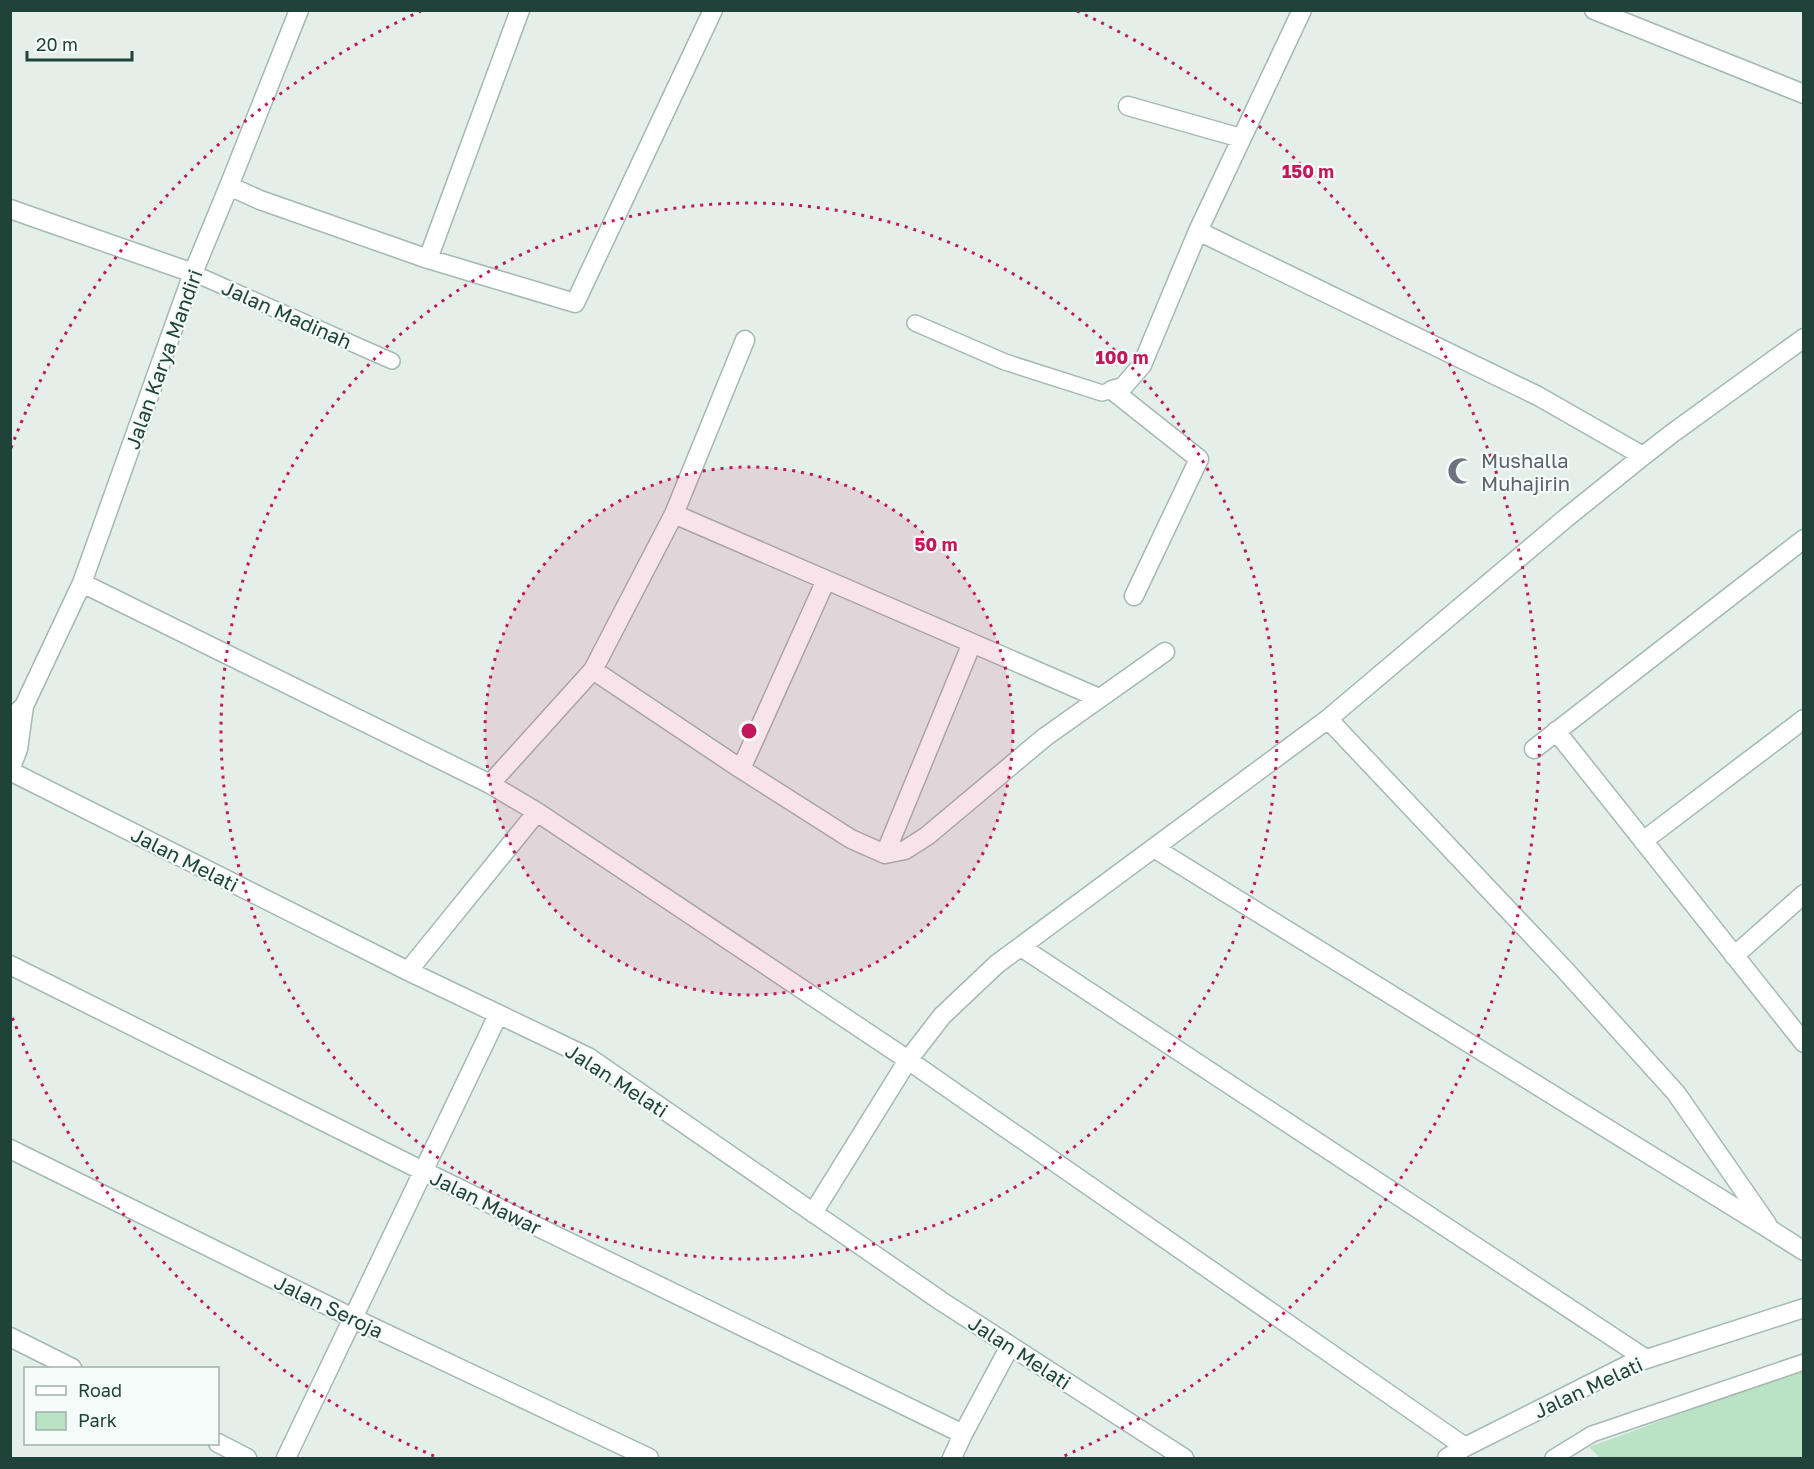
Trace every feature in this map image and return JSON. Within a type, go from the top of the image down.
[{"type":"street","name":"Jalan Karya Mandiri","points":[[24,706],[82,584],[193,273],[299,10]]},
{"type":"street","points":[[428,259],[520,10]]},
{"type":"street","points":[[229,186],[260,200],[428,259],[574,303],[712,10]]},
{"type":"street","points":[[1112,390],[1123,387],[1142,365],[1198,231],[1302,10]]},
{"type":"street","points":[[1594,10],[1803,93]]},
{"type":"street","points":[[1128,106],[1241,138]]},
{"type":"street","name":"Jalan Madinah","points":[[10,209],[193,273]]},
{"type":"street","points":[[1198,231],[1538,396],[1643,456]]},
{"type":"street","points":[[813,1213],[908,1060],[942,1016],[997,964],[1328,719],[1643,456],[1803,338]]},
{"type":"street","points":[[490,784],[593,670],[674,514],[746,340]]},
{"type":"street","points":[[1112,390],[1199,459],[1134,596]]},
{"type":"street","points":[[674,514],[1099,698]]},
{"type":"street","points":[[1534,748],[1803,539]]},
{"type":"street","points":[[741,769],[826,580]]},
{"type":"street","points":[[82,584],[490,784],[537,812],[908,1060],[1466,1447]]},
{"type":"street","points":[[885,854],[972,643]]},
{"type":"street","points":[[593,670],[850,839],[885,854],[905,850],[927,836],[1045,737],[1165,652]]},
{"type":"street","points":[[10,719],[24,706]]},
{"type":"street","points":[[10,770],[18,749],[24,706]]},
{"type":"street","points":[[1643,841],[1803,718]]},
{"type":"street","points":[[1328,719],[1564,969],[1676,1093],[1771,1230]]},
{"type":"street","points":[[1556,731],[1803,1043]]},
{"type":"street","name":"Jalan Melati","points":[[10,770],[408,971],[588,1057],[941,1301],[1184,1458]]},
{"type":"street","points":[[408,971],[537,812]]},
{"type":"street","points":[[1154,848],[1803,1251]]},
{"type":"street","points":[[1734,956],[1803,894]]},
{"type":"street","points":[[1021,947],[1646,1359]]},
{"type":"street","name":"Jalan Mawar","points":[[10,964],[423,1172],[963,1434]]},
{"type":"street","points":[[286,1458],[498,1015]]},
{"type":"street","name":"Jalan Seroja","points":[[10,1149],[353,1318],[649,1458]]},
{"type":"street","name":"Jalan Melati","points":[[1447,1458],[1628,1365],[1803,1308]]},
{"type":"street","points":[[10,1337],[70,1367]]},
{"type":"street","points":[[952,1458],[1010,1346]]},
{"type":"street","points":[[219,1444],[247,1458]]},
{"type":"lane","name":"Jalan Madinah","points":[[193,273],[393,361]]},
{"type":"lane","points":[[915,323],[1005,362],[1102,393],[1112,390]]},
{"type":"lane","points":[[1553,1458],[1592,1434],[1803,1362]]},
{"type":"green space","points":[[1803,1369],[1803,1458],[1600,1458],[1589,1447]]},
{"type":"place","name":"Mushalla Muhajirin","points":[[1461,471]]}]
